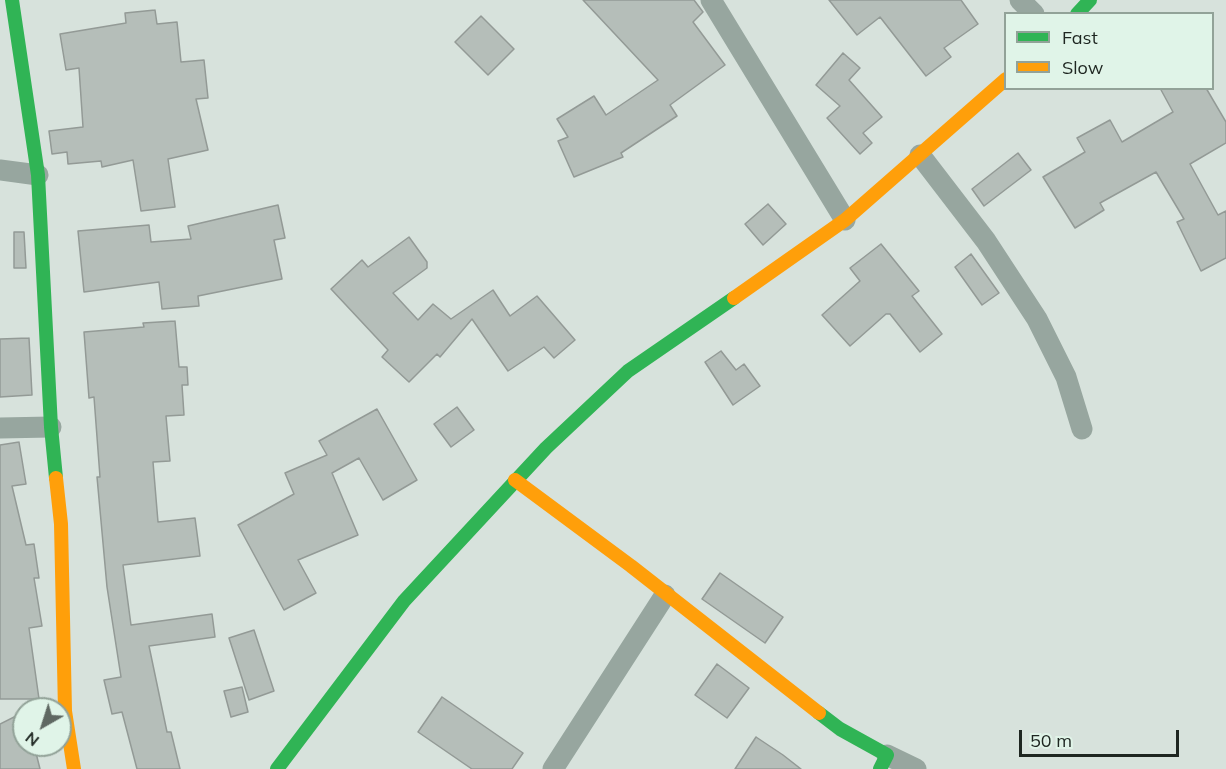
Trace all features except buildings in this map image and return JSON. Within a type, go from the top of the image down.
[{"type":"street","points":[[12,0],[39,175],[51,427],[61,524],[65,711],[74,769]]},
{"type":"street","points":[[711,0],[845,220]]},
{"type":"street","points":[[1020,0],[1032,12]]},
{"type":"street","points":[[1079,12],[1090,0]]},
{"type":"street","points":[[277,769],[404,601],[515,480],[628,371],[845,220],[1004,80]]},
{"type":"street","points":[[920,155],[986,241],[1037,319],[1066,377],[1082,429]]},
{"type":"street","points":[[0,171],[39,175]]},
{"type":"street","points":[[0,428],[51,427]]},
{"type":"street","points":[[515,480],[631,566],[664,595],[883,762],[916,769]]},
{"type":"street","points":[[553,769],[664,595]]},
{"type":"traffic: fast","points":[[12,0],[38,175],[51,427],[56,478]]},
{"type":"traffic: fast","points":[[1079,12],[1090,0]]},
{"type":"traffic: fast","points":[[277,769],[404,601],[546,448],[628,371],[734,298]]},
{"type":"traffic: fast","points":[[819,713],[840,729],[887,755],[880,769]]},
{"type":"traffic: slow","points":[[734,298],[845,220],[1004,81]]},
{"type":"traffic: slow","points":[[56,478],[61,524],[65,711],[74,769]]},
{"type":"traffic: slow","points":[[515,480],[631,566],[819,713]]}]
